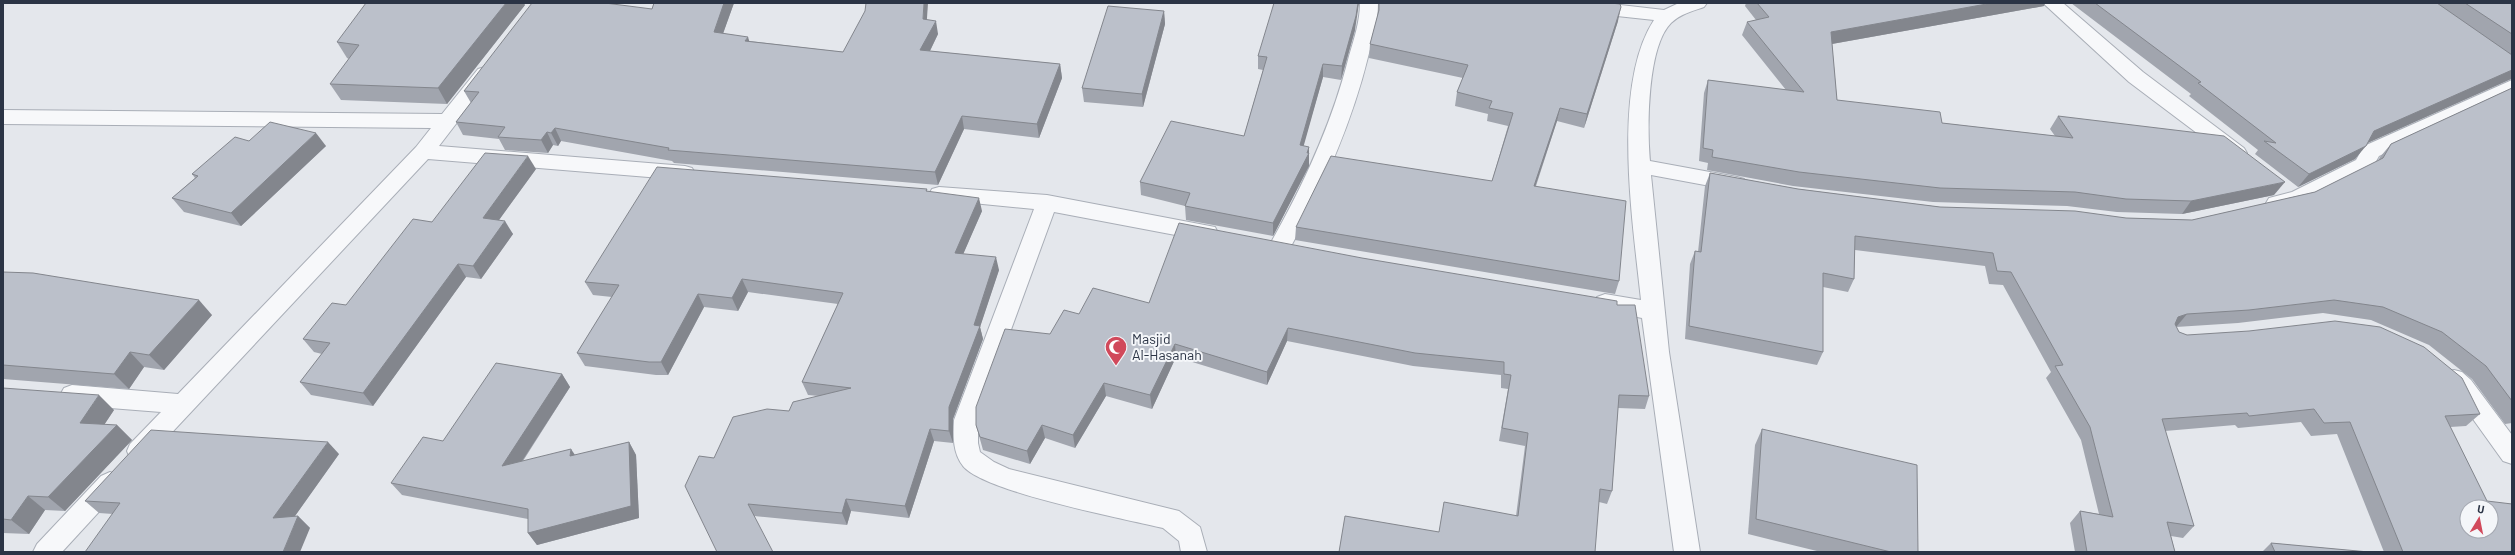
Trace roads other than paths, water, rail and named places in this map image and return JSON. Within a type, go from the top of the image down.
[{"type":"street","points":[[1280,246],[1312,188],[1353,82],[1368,19],[1369,3]]},
{"type":"street","points":[[1552,3],[1666,16],[1698,3]]},
{"type":"street","points":[[2052,3],[2136,77],[2254,166]]},
{"type":"street","points":[[1666,16],[1658,27],[1644,70],[1640,107],[1639,166],[1652,311],[1687,552]]},
{"type":"street","points":[[46,552],[182,404],[423,152],[497,59]]},
{"type":"street","points":[[2259,207],[2297,199],[2364,165],[2371,151],[2512,86]]},
{"type":"street","points":[[3,117],[447,121]]},
{"type":"street","points":[[423,152],[706,175]]},
{"type":"street","points":[[1639,166],[1754,187]]},
{"type":"street","points":[[2278,184],[2297,199]]},
{"type":"street","points":[[916,192],[1047,203],[1226,236]]},
{"type":"street","points":[[1047,203],[966,420],[964,439],[969,457],[985,471],[1006,480],[1170,519],[1191,534],[1194,552]]},
{"type":"street","points":[[1257,242],[1302,250]]},
{"type":"street","points":[[1589,300],[1652,311]]},
{"type":"street","points":[[2437,366],[2463,387],[2512,454]]},
{"type":"street","points":[[50,393],[182,404]]},
{"type":"place","name":"Masjid Al-Hasanah","points":[[1116,366]]}]
